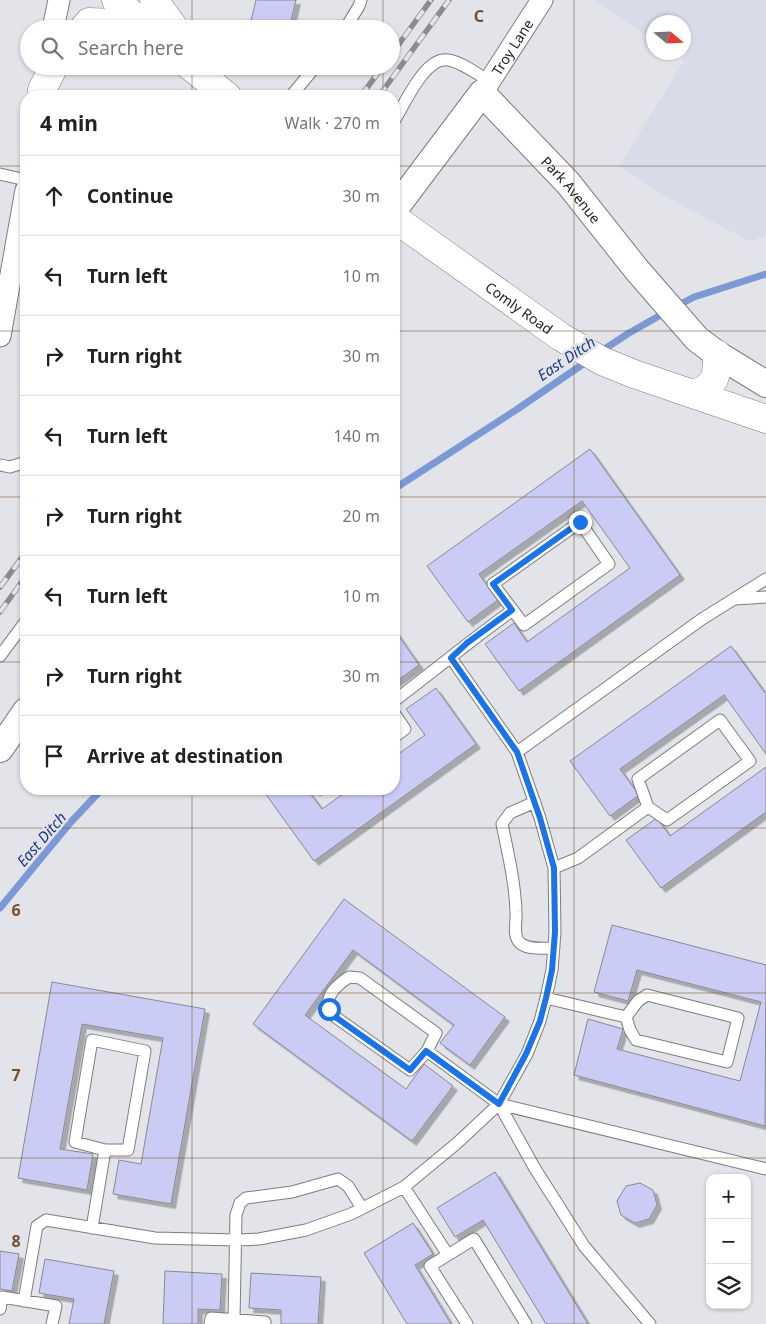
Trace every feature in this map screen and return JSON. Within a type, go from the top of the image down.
[{"type":"main road","points":[[116,0],[148,18]]},
{"type":"main road","points":[[118,20],[148,18]]},
{"type":"main road","points":[[201,75],[218,90]]},
{"type":"main road","points":[[209,75],[220,90]]},
{"type":"main road","name":"Comly Road","points":[[400,222],[561,337],[602,361],[634,374],[766,419]]},
{"type":"main road","points":[[695,394],[705,390],[717,374],[717,354]]},
{"type":"street","points":[[55,20],[59,0]]},
{"type":"street","name":"Troy Lane","points":[[485,87],[542,0]]},
{"type":"street","points":[[400,202],[485,87]]},
{"type":"street","name":"Park Avenue","points":[[485,87],[568,183],[637,270],[697,339],[717,354],[766,384]]},
{"type":"street","points":[[0,336],[7,252],[20,210]]},
{"type":"lane","points":[[351,20],[360,6],[361,0]]},
{"type":"lane","points":[[400,110],[426,69],[438,61],[447,59],[458,62],[485,87]]},
{"type":"lane","points":[[296,90],[308,75]]},
{"type":"lane","points":[[0,174],[20,179]]},
{"type":"lane","points":[[0,465],[10,467],[20,464]]},
{"type":"lane","points":[[580,522],[609,564],[524,625],[512,610],[493,584],[580,522]]},
{"type":"lane","points":[[517,752],[702,619],[766,579]]},
{"type":"lane","points":[[733,600],[766,598]]},
{"type":"lane","points":[[400,696],[512,610]]},
{"type":"lane","points":[[0,656],[20,629]]},
{"type":"lane","points":[[24,1301],[37,1226],[46,1220],[155,1238],[259,1239],[306,1230],[351,1214],[404,1187],[456,1144],[499,1104],[526,1054],[540,1021],[546,998],[552,970],[555,932],[554,868],[535,802],[517,752],[451,658]]},
{"type":"lane","points":[[720,720],[750,761],[667,820],[648,807],[638,779],[720,720]]},
{"type":"lane","points":[[400,723],[404,729],[400,732]]},
{"type":"lane","points":[[535,802],[510,813],[502,824],[514,883],[516,936],[519,942],[530,947],[554,948]]},
{"type":"lane","points":[[554,868],[578,858],[648,807]]},
{"type":"lane","points":[[349,977],[360,978],[436,1033],[426,1051],[410,1070],[334,1016],[329,1009],[328,999],[344,980],[349,977]]},
{"type":"lane","points":[[647,995],[738,1018],[727,1062],[636,1040],[630,1030],[626,1017],[638,1001],[647,995]]},
{"type":"lane","points":[[546,998],[626,1017]]},
{"type":"lane","points":[[92,1040],[146,1051],[128,1150],[105,1150],[75,1142],[92,1040]]},
{"type":"lane","points":[[426,1051],[499,1104],[766,1169]]},
{"type":"lane","points":[[499,1104],[534,1167],[584,1246],[650,1324]]},
{"type":"lane","points":[[92,1228],[105,1150]]},
{"type":"lane","points":[[234,1320],[236,1215],[240,1203],[246,1198],[292,1192],[338,1179],[348,1186],[362,1208]]},
{"type":"lane","points":[[404,1187],[448,1254]]},
{"type":"lane","points":[[467,1324],[430,1266],[474,1238],[526,1324]]},
{"type":"lane","points":[[0,1309],[2,1297],[56,1306],[52,1324]]},
{"type":"lane","points":[[210,1324],[211,1318],[265,1322],[265,1324]]},
{"type":"shaded area","points":[[595,0],[766,0],[766,234],[751,242],[665,196],[619,166],[684,61],[682,60],[691,60],[691,15],[646,15],[646,35]]},
{"type":"building","points":[[256,0],[296,0],[291,20],[251,20]]},
{"type":"building","points":[[590,449],[680,575],[519,691],[485,644],[514,623],[527,642],[630,568],[582,501],[479,574],[498,600],[468,622],[427,566]]},
{"type":"building","points":[[400,638],[419,665],[400,679]]},
{"type":"building","points":[[731,646],[766,694],[766,754],[724,695],[620,769],[639,795],[610,816],[570,761]]},
{"type":"building","points":[[436,688],[476,744],[314,861],[266,795],[312,795],[322,809],[342,795],[400,795],[400,753],[425,735],[406,709]]},
{"type":"building","points":[[766,767],[766,812],[661,888],[626,840],[657,818],[670,836]]},
{"type":"building","points":[[344,899],[505,1017],[470,1065],[440,1043],[454,1025],[353,950],[305,1015],[406,1089],[424,1064],[453,1086],[412,1141],[253,1024]]},
{"type":"building","points":[[612,925],[766,965],[765,1126],[574,1075],[588,1019],[623,1029],[617,1049],[740,1081],[761,1002],[637,970],[628,1001],[594,992]]},
{"type":"building","points":[[52,982],[205,1009],[171,1204],[113,1194],[119,1160],[141,1164],[163,1038],[82,1024],[60,1149],[93,1154],[87,1190],[18,1178]]},
{"type":"building","points":[[495,1172],[588,1324],[546,1324],[483,1220],[455,1237],[437,1208]]},
{"type":"building","points":[[640,1183],[653,1190],[657,1205],[649,1219],[635,1223],[621,1215],[617,1201],[626,1186]]},
{"type":"building","points":[[413,1223],[433,1254],[415,1265],[451,1324],[407,1324],[364,1253]]},
{"type":"building","points":[[0,1251],[19,1254],[12,1291],[0,1289]]},
{"type":"building","points":[[45,1259],[114,1271],[104,1324],[69,1324],[74,1299],[39,1293]]},
{"type":"building","points":[[165,1271],[222,1274],[220,1310],[198,1309],[198,1324],[163,1324]]},
{"type":"building","points":[[251,1273],[321,1277],[318,1324],[281,1324],[281,1310],[249,1308]]},
{"type":"waterway","name":"East Ditch","points":[[675,307],[694,297],[766,274]]},
{"type":"waterway","name":"East Ditch","points":[[600,352],[666,312]]},
{"type":"waterway","name":"East Ditch","points":[[400,485],[589,360]]},
{"type":"waterway","name":"East Ditch","points":[[0,908],[70,823],[96,795]]},
{"type":"railway","points":[[400,43],[431,0]]},
{"type":"railway","points":[[400,67],[449,0]]},
{"type":"railway","points":[[365,90],[376,75]]},
{"type":"railway","points":[[383,90],[394,75]]},
{"type":"railway","points":[[0,587],[20,560]]},
{"type":"railway","points":[[0,612],[20,584]]},
{"type":"route","points":[[329,1009],[334,1016],[410,1070],[426,1051],[499,1104],[526,1054],[540,1021],[552,970],[555,932],[554,868],[540,818],[517,752],[451,658],[467,643],[512,610],[493,584],[580,522]]}]
